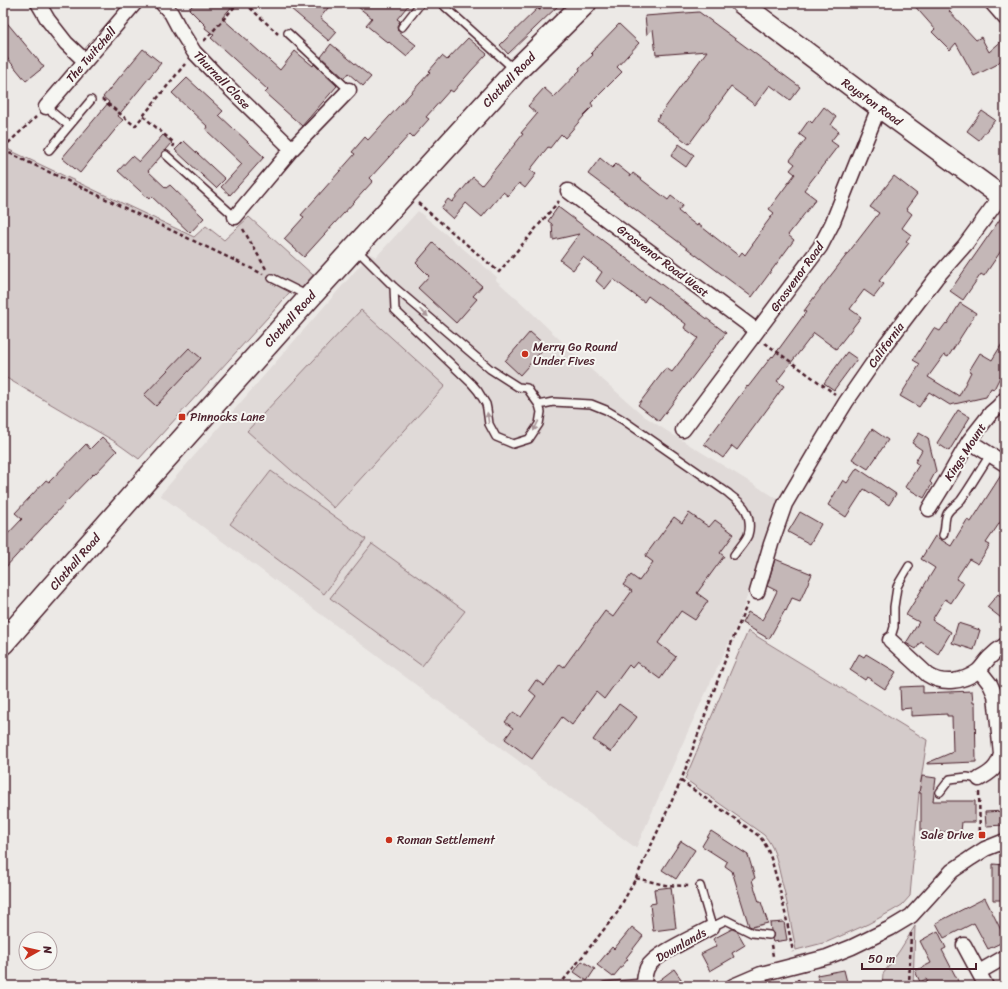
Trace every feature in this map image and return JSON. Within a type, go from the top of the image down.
[{"type":"main road","name":"Clothall Road","points":[[3,644],[148,478],[308,299],[516,71],[585,3]]},
{"type":"main road","name":"Royston Road","points":[[741,3],[879,107],[1003,197]]},
{"type":"street","points":[[38,3],[48,20],[66,43],[85,61]]},
{"type":"street","name":"The Twitchell","points":[[46,107],[135,3]]},
{"type":"street","name":"Thurnall Close","points":[[162,3],[171,13],[194,52],[220,80],[292,149]]},
{"type":"street","points":[[236,217],[292,149],[349,90]]},
{"type":"street","name":"Grosvenor Road","points":[[684,430],[820,247],[832,224],[879,107]]},
{"type":"street","name":"Grosvenor Road West","points":[[568,191],[756,333]]},
{"type":"street","name":"California","points":[[757,592],[771,544],[785,504],[846,402],[886,344],[936,278],[965,245],[1003,197]]},
{"type":"street","name":"Kings Mount","points":[[929,509],[946,483],[969,441],[991,413],[1005,400]]},
{"type":"street","points":[[969,441],[1005,464]]},
{"type":"street","points":[[890,640],[928,675],[934,679],[950,682],[971,675],[979,670],[991,656],[1005,645]]},
{"type":"street","points":[[979,670],[996,694],[1001,754],[997,766],[979,780]]},
{"type":"street","points":[[733,986],[761,974],[827,957],[892,928],[912,916],[952,872],[985,849],[1005,841]]},
{"type":"street","name":"Downlands","points":[[644,984],[645,975],[648,968],[658,957],[712,927]]},
{"type":"street","points":[[964,945],[986,986]]},
{"type":"street","points":[[979,972],[1005,957]]},
{"type":"lane","points":[[402,27],[421,3]]},
{"type":"lane","points":[[440,3],[516,71]]},
{"type":"lane","points":[[288,33],[349,90]]},
{"type":"lane","points":[[49,150],[91,100]]},
{"type":"lane","points":[[46,107],[69,126]]},
{"type":"lane","points":[[166,155],[236,217]]},
{"type":"lane","points":[[355,248],[394,287],[490,369],[518,387],[526,388],[539,405],[541,412],[538,424],[529,439],[513,444],[496,437],[489,424],[486,404],[472,384],[395,310],[394,287]]},
{"type":"lane","points":[[272,278],[302,293],[308,299]]},
{"type":"lane","points":[[539,405],[553,402],[579,403],[591,404],[606,410],[623,420],[728,493],[742,505],[747,512],[749,519],[748,536],[734,555]]},
{"type":"lane","points":[[943,535],[946,515],[962,499],[990,455]]},
{"type":"lane","points":[[890,640],[894,627],[894,607],[897,587],[909,566]]},
{"type":"lane","points":[[940,792],[950,779],[967,777],[979,780]]},
{"type":"lane","name":"Downlands","points":[[700,886],[712,927],[726,920],[752,933],[769,935]]},
{"type":"lane","points":[[605,986],[644,984]]},
{"type":"path","points":[[98,96],[135,126],[194,52],[238,3]]},
{"type":"path","points":[[245,3],[283,39],[288,33]]},
{"type":"path","points":[[532,3],[542,11]]},
{"type":"path","points":[[46,107],[3,149],[272,278]]},
{"type":"path","points":[[143,116],[173,142],[174,145],[166,155]]},
{"type":"path","points":[[416,202],[499,272],[568,191]]},
{"type":"path","points":[[236,217],[272,278]]},
{"type":"path","points":[[756,333],[846,402]]},
{"type":"path","points":[[559,986],[617,913],[636,878],[681,781],[743,614],[746,607],[757,592]]},
{"type":"path","points":[[979,780],[980,838],[985,849]]},
{"type":"path","points":[[681,781],[759,836],[764,842],[771,858],[784,902],[799,986]]},
{"type":"path","points":[[636,878],[665,885],[700,886]]},
{"type":"path","points":[[909,986],[912,916]]},
{"type":"path","points":[[769,935],[776,970]]},
{"type":"shaded area","points":[[3,147],[194,237],[206,226],[224,240],[249,217],[313,275],[299,291],[293,288],[139,459],[114,441],[3,376]]},
{"type":"shaded area","points":[[418,211],[497,277],[496,280],[587,366],[644,416],[781,501],[737,625],[636,848],[160,495],[370,254],[377,257]]},
{"type":"shaded area","points":[[361,310],[445,386],[334,508],[247,431]]},
{"type":"shaded area","points":[[271,471],[366,539],[324,594],[230,524]]},
{"type":"shaded area","points":[[372,544],[465,611],[422,666],[330,598]]},
{"type":"shaded area","points":[[748,631],[927,740],[919,793],[910,896],[902,905],[868,924],[827,942],[796,950],[787,902],[773,848],[764,835],[685,779]]},
{"type":"shaded area","points":[[915,926],[913,986],[882,986],[883,974]]},
{"type":"building","points":[[195,3],[235,3],[222,18],[280,70],[295,51],[313,66],[314,64],[337,86],[302,126],[265,93],[268,90],[211,38],[214,35],[205,28],[206,26],[189,9]]},
{"type":"building","points":[[284,3],[332,3],[320,18],[337,32],[329,41]]},
{"type":"building","points":[[353,3],[410,3],[397,19],[400,21],[397,26],[398,31],[416,45],[407,57],[366,25],[372,18]]},
{"type":"building","points":[[543,3],[561,3],[508,54],[500,45]]},
{"type":"building","points":[[912,3],[958,3],[949,11],[976,40],[981,37],[989,52],[1005,38],[1005,56],[996,65],[974,76],[956,43],[950,50],[932,32],[935,29]]},
{"type":"building","points":[[699,12],[800,87],[790,100],[770,85],[755,105],[731,87],[689,144],[656,120],[707,51],[656,55],[653,29],[647,35],[645,16]]},
{"type":"building","points":[[3,18],[44,67],[26,81],[3,53]]},
{"type":"building","points":[[619,24],[639,43],[617,67],[622,72],[591,103],[593,106],[565,138],[561,134],[550,148],[548,147],[530,170],[536,174],[525,188],[519,183],[508,196],[503,192],[482,217],[466,203],[453,219],[441,208],[448,199],[452,202],[473,177],[482,185],[537,114],[528,106],[544,88],[554,97],[580,70],[579,68],[593,55],[591,53]]},
{"type":"building","points":[[468,38],[487,54],[453,92],[450,90],[426,117],[429,119],[413,137],[410,134],[370,178],[373,181],[304,257],[284,239],[304,217],[301,215],[355,154],[352,152],[365,137],[368,140],[430,72],[429,71],[442,56],[447,60]]},
{"type":"building","points":[[331,44],[371,77],[363,86],[348,73],[344,78],[321,57]]},
{"type":"building","points":[[143,49],[161,63],[118,116],[123,120],[80,173],[62,158],[109,102],[103,97]]},
{"type":"building","points":[[187,78],[223,111],[219,115],[264,157],[230,195],[221,187],[242,164],[206,130],[208,127],[172,93]]},
{"type":"building","points":[[824,107],[836,117],[831,125],[839,131],[831,141],[838,146],[804,190],[816,199],[788,235],[794,240],[752,297],[588,174],[600,158],[612,168],[616,164],[631,176],[633,173],[668,200],[671,196],[683,205],[678,211],[697,226],[698,224],[739,256],[742,252],[745,255],[774,213],[769,209],[795,174],[790,170],[795,164],[790,160],[806,139],[799,134],[809,120],[812,123]]},
{"type":"building","points":[[982,111],[995,120],[979,140],[967,131]]},
{"type":"building","points":[[163,135],[172,143],[162,152],[161,156],[148,171],[166,188],[170,185],[204,218],[190,233],[151,196],[149,199],[118,171],[132,156],[139,162]]},
{"type":"building","points":[[184,141],[225,179],[216,188],[175,150]]},
{"type":"building","points":[[679,144],[694,155],[686,167],[671,156]]},
{"type":"building","points":[[894,176],[917,194],[906,209],[912,214],[902,228],[911,235],[906,241],[909,243],[879,281],[884,284],[874,297],[864,290],[850,309],[861,317],[836,349],[814,333],[777,381],[784,386],[771,404],[737,450],[732,446],[723,458],[704,444],[747,386],[748,387],[772,356],[773,357],[806,312],[804,311],[879,213],[870,207]]},
{"type":"building","points":[[558,207],[726,333],[659,421],[638,405],[666,368],[672,372],[698,338],[684,328],[686,324],[648,296],[644,302],[613,279],[605,289],[596,281],[602,272],[583,257],[573,270],[560,260],[579,234],[553,240],[552,224],[548,221]]},
{"type":"building","points":[[1005,212],[1005,245],[984,276],[981,274],[963,300],[950,291]]},
{"type":"building","points":[[433,243],[482,286],[473,296],[477,299],[456,323],[418,288],[429,276],[416,263]]},
{"type":"building","points":[[960,303],[976,313],[948,357],[944,355],[928,377],[959,396],[971,372],[969,371],[980,353],[992,360],[1005,339],[1005,367],[994,389],[991,388],[986,397],[950,405],[929,392],[919,407],[900,396],[920,364],[913,360],[934,328],[940,331],[946,323],[947,324]]},
{"type":"building","name":"Merry Go Round Under Fives","points":[[530,332],[546,346],[520,375],[505,361]]},
{"type":"building","points":[[189,348],[201,358],[156,406],[144,395]]},
{"type":"building","points":[[847,352],[857,359],[834,390],[824,383]]},
{"type":"building","points":[[958,410],[970,417],[949,451],[937,443]]},
{"type":"building","points":[[872,429],[888,440],[868,469],[852,459]]},
{"type":"building","points":[[919,433],[928,438],[936,471],[930,482],[932,484],[924,498],[905,487],[919,465],[915,462],[922,450],[912,443]]},
{"type":"building","points":[[102,437],[117,451],[65,503],[3,570],[3,539],[22,519],[15,513],[46,480],[49,482],[86,444],[90,449]]},
{"type":"building","points":[[857,468],[896,494],[889,505],[864,489],[846,517],[828,505],[843,480],[847,483]]},
{"type":"building","points":[[1003,472],[1005,472],[1005,515],[986,543],[990,545],[978,564],[969,559],[956,579],[964,583],[951,603],[945,599],[932,620],[951,632],[938,654],[921,642],[916,649],[906,643],[919,622],[906,615],[935,568],[921,559],[935,536],[951,546],[967,520],[971,522]]},
{"type":"building","points":[[800,512],[821,524],[810,544],[788,532]]},
{"type":"building","points":[[689,513],[709,527],[715,520],[734,534],[720,553],[724,556],[697,593],[708,601],[695,620],[681,611],[658,643],[676,657],[660,679],[637,662],[632,668],[629,665],[604,699],[596,692],[572,725],[562,717],[532,759],[505,739],[513,728],[505,722],[513,712],[521,717],[536,696],[529,690],[536,680],[544,686],[560,664],[564,667],[605,611],[613,617],[632,591],[623,585],[631,575],[639,581],[653,562],[645,556],[674,517],[682,523]]},
{"type":"building","points":[[775,559],[812,574],[800,601],[792,598],[769,639],[742,623],[748,612],[762,620],[769,608],[777,591],[767,586]]},
{"type":"building","points":[[998,594],[1005,600],[1005,621],[987,607]]},
{"type":"building","points":[[958,623],[980,630],[974,650],[952,643]]},
{"type":"building","points":[[859,654],[864,657],[866,654],[896,672],[885,689],[867,677],[865,680],[850,670]]},
{"type":"building","points":[[923,686],[923,693],[972,691],[973,703],[975,703],[976,762],[927,764],[953,752],[952,716],[947,716],[947,714],[911,716],[911,708],[901,709],[900,687]]},
{"type":"building","points":[[619,704],[637,717],[611,752],[593,740]]},
{"type":"building","points":[[922,776],[936,778],[933,801],[975,801],[975,822],[962,822],[961,832],[940,832],[940,835],[921,835],[921,793],[919,793]]},
{"type":"building","points":[[1005,811],[1005,825],[986,826],[985,812]]},
{"type":"building","points":[[711,831],[748,855],[755,878],[752,880],[768,923],[752,927],[749,926],[732,871],[725,866],[727,862],[702,846]]},
{"type":"building","points":[[681,841],[695,850],[676,879],[662,870]]},
{"type":"building","points":[[993,864],[1005,865],[1005,900],[993,900]]},
{"type":"building","points":[[671,887],[676,928],[653,931],[650,904],[656,903],[654,889]]},
{"type":"building","points":[[985,898],[1005,938],[1005,941],[988,949],[974,923],[944,938],[936,923]]},
{"type":"building","points":[[784,922],[787,940],[773,942],[772,939],[774,935],[771,931],[770,923]]},
{"type":"building","points":[[632,927],[643,936],[626,958],[628,959],[613,977],[597,965],[612,947],[614,949]]},
{"type":"building","points":[[732,929],[737,931],[745,945],[732,953],[734,957],[710,971],[701,954],[717,946],[713,939]]},
{"type":"building","points":[[938,931],[946,948],[942,950],[958,981],[949,986],[930,986],[926,979],[920,982],[915,971],[931,963],[920,941]]},
{"type":"building","points":[[582,961],[595,969],[587,981],[574,972]]},
{"type":"building","points":[[674,969],[686,986],[652,986],[653,985]]},
{"type":"building","points":[[844,970],[847,982],[840,983],[840,986],[819,986],[817,975]]},
{"type":"place","name":"Merry Go Round Under Fives","points":[[525,354]]},
{"type":"place","name":"Pinnocks Lane","points":[[182,417]]},
{"type":"place","name":"Sale Drive","points":[[982,835]]},
{"type":"place","name":"Roman Settlement","points":[[389,840]]}]
